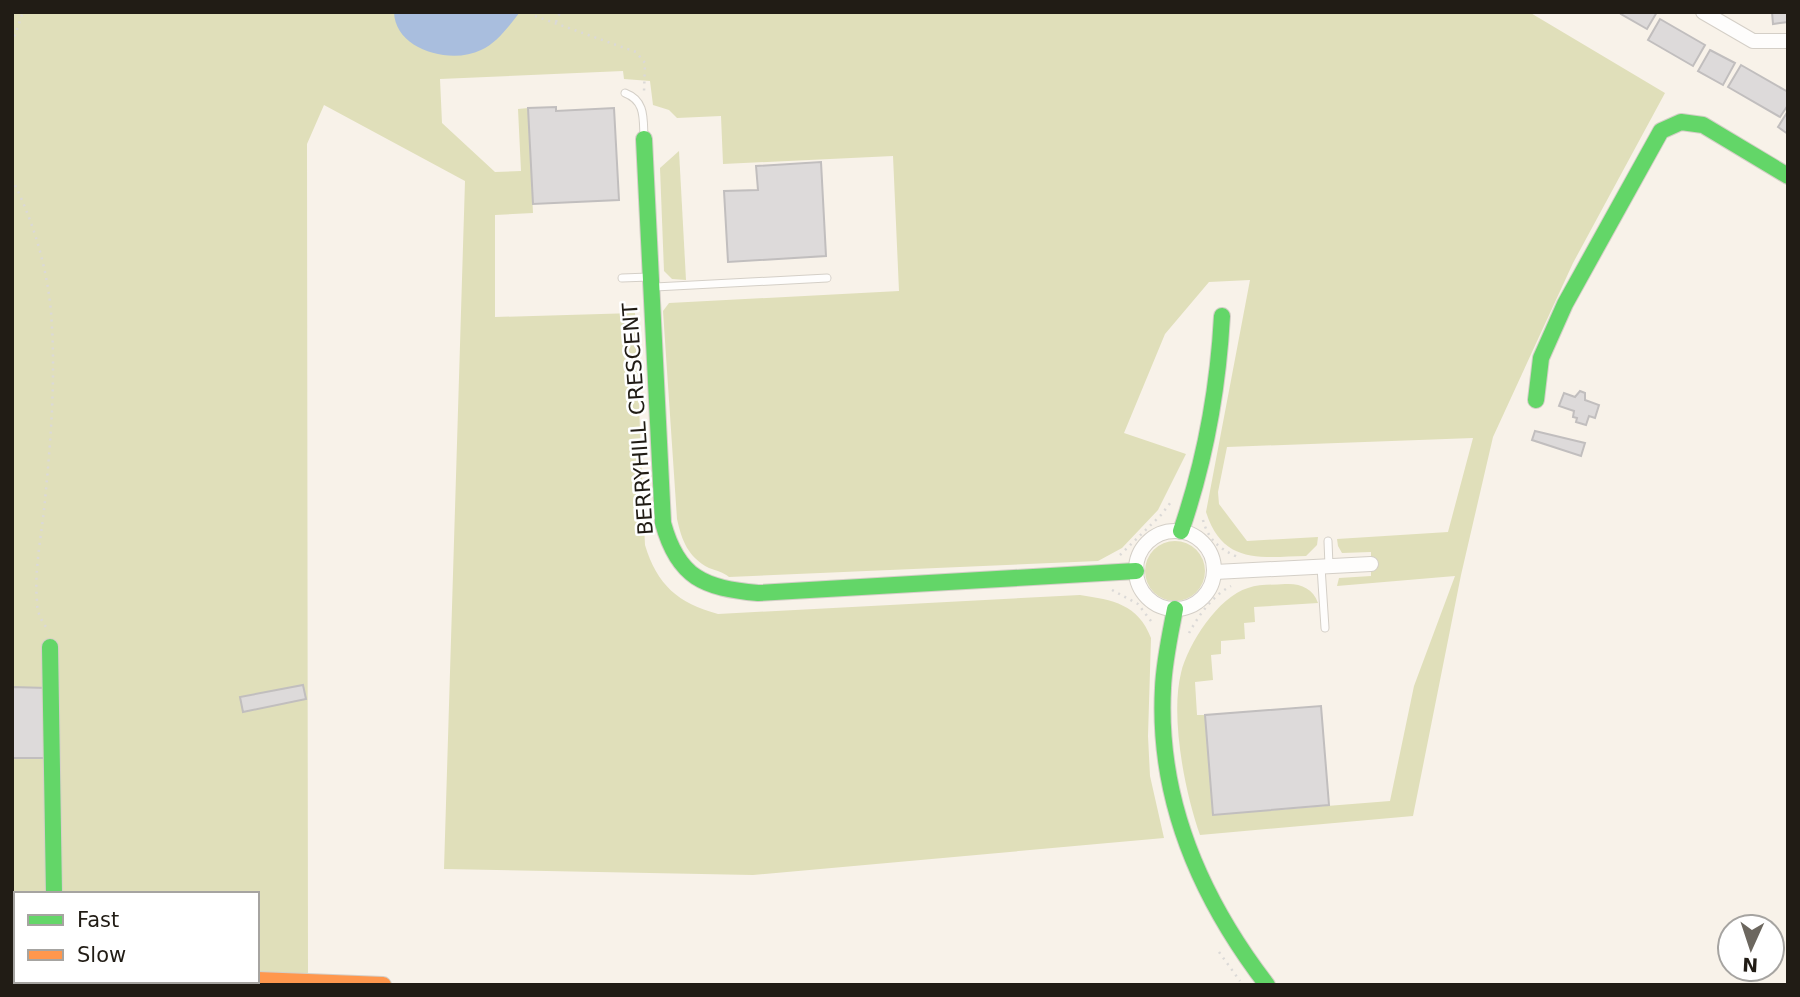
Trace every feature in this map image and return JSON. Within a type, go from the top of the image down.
[{"type":"street","points":[[1703,12],[1753,41],[1788,41]]},
{"type":"street","points":[[1536,400],[1541,358],[1565,304],[1661,131],[1670,124],[1679,122],[1688,121],[1703,125],[1788,176]]},
{"type":"street","name":"BERRYHILL CRESCENT","points":[[644,138],[663,523],[672,553],[691,577],[729,591],[758,593],[1136,571]]},
{"type":"street","points":[[1181,531],[1209,433],[1221,348],[1222,316]]},
{"type":"street","points":[[1167,531],[1181,531],[1192,534],[1209,549],[1215,572],[1206,594],[1187,607],[1175,609],[1153,602],[1138,583],[1136,571],[1144,545],[1154,536],[1167,531]]},
{"type":"street","points":[[1215,572],[1371,564]]},
{"type":"street","points":[[1175,609],[1167,656],[1163,717],[1171,784],[1180,821],[1190,857],[1220,919],[1233,942],[1267,985]]},
{"type":"street","points":[[50,648],[54,892]]},
{"type":"street","points":[[259,980],[383,985]]},
{"type":"lane","points":[[625,93],[636,98],[642,109],[644,138]]},
{"type":"lane","points":[[622,278],[650,282],[827,278]]},
{"type":"lane","points":[[1325,628],[1325,567],[1328,541]]},
{"type":"path","points":[[12,43],[23,12]]},
{"type":"path","points":[[556,24],[560,12]]},
{"type":"path","points":[[535,16],[636,52],[642,58],[646,71],[642,109]]},
{"type":"path","points":[[12,179],[23,200],[37,243],[48,285],[51,314],[51,418],[36,580],[37,604],[41,620],[50,632],[50,648]]},
{"type":"path","points":[[1203,520],[1209,536],[1216,544],[1239,557]]},
{"type":"path","points":[[1187,638],[1208,606],[1234,584]]},
{"type":"green space","points":[[12,12],[1529,12],[1665,93],[1573,263],[1493,437],[1461,575],[1413,816],[1200,835],[1184,777],[1178,733],[1181,673],[1197,636],[1215,611],[1237,593],[1257,586],[1301,586],[1313,594],[1318,603],[1254,607],[1255,622],[1244,623],[1245,639],[1221,641],[1221,654],[1211,655],[1213,680],[1195,682],[1197,715],[1205,715],[1213,815],[1390,801],[1414,686],[1455,576],[1337,586],[1339,578],[1371,576],[1371,552],[1342,553],[1337,539],[1448,532],[1473,438],[1227,447],[1218,492],[1219,504],[1247,541],[1318,537],[1317,545],[1306,556],[1259,556],[1233,549],[1222,541],[1213,529],[1206,512],[1250,280],[1209,282],[1165,334],[1124,433],[1186,454],[1158,510],[1122,548],[1098,561],[729,577],[696,559],[687,548],[677,519],[663,311],[669,303],[899,291],[893,156],[723,164],[721,116],[677,118],[669,110],[653,105],[650,81],[624,79],[623,71],[440,79],[442,123],[495,172],[521,171],[518,109],[528,108],[533,213],[495,215],[495,317],[635,313],[645,545],[663,582],[680,598],[718,614],[1080,595],[1114,602],[1132,611],[1146,627],[1151,638],[1148,736],[1150,776],[1164,838],[753,875],[444,869],[465,181],[324,105],[307,144],[308,985],[243,983],[259,983],[259,892],[14,892],[14,983],[76,983],[12,985]]},
{"type":"green space","points":[[679,151],[686,280],[672,279],[664,271],[660,168]]},
{"type":"green space","points":[[1175,541],[1196,550],[1205,571],[1196,592],[1175,601],[1154,592],[1145,571],[1154,550]]},
{"type":"water","points":[[394,12],[520,12],[487,47],[455,56],[441,55],[414,45],[397,25]]},
{"type":"building","points":[[1657,12],[1647,29],[1621,14]]},
{"type":"building","points":[[1772,12],[1788,12],[1788,22],[1773,24]]},
{"type":"building","points":[[1660,19],[1705,45],[1693,66],[1648,40]]},
{"type":"building","points":[[1710,50],[1735,63],[1723,85],[1698,71]]},
{"type":"building","points":[[1741,65],[1788,92],[1788,105],[1780,117],[1728,87]]},
{"type":"building","points":[[556,107],[556,111],[614,108],[619,200],[533,204],[528,108]]},
{"type":"building","points":[[1788,111],[1788,134],[1778,127]]},
{"type":"building","points":[[821,162],[826,256],[728,262],[724,191],[758,190],[756,166]]},
{"type":"building","points":[[1580,391],[1585,393],[1585,400],[1599,405],[1595,418],[1589,416],[1586,425],[1576,422],[1574,411],[1559,406],[1564,393],[1575,397]]},
{"type":"building","points":[[1535,431],[1585,443],[1581,456],[1532,440]]},
{"type":"building","points":[[303,685],[306,699],[243,712],[240,697]]},
{"type":"building","points":[[12,687],[47,688],[46,758],[12,758]]},
{"type":"building","points":[[1321,706],[1329,805],[1213,815],[1205,715]]},
{"type":"traffic: fast","points":[[1536,400],[1541,358],[1565,304],[1661,131],[1681,122],[1703,125],[1788,176]]},
{"type":"traffic: fast","points":[[644,139],[663,523],[669,542],[685,568],[696,577],[722,588],[758,593],[1136,571]]},
{"type":"traffic: fast","points":[[1181,531],[1209,425],[1222,316]]},
{"type":"traffic: fast","points":[[1175,609],[1164,678],[1163,729],[1167,769],[1176,808],[1204,883],[1222,918],[1267,985]]},
{"type":"traffic: fast","points":[[50,647],[54,892]]},
{"type":"traffic: slow","points":[[259,980],[383,985]]}]
